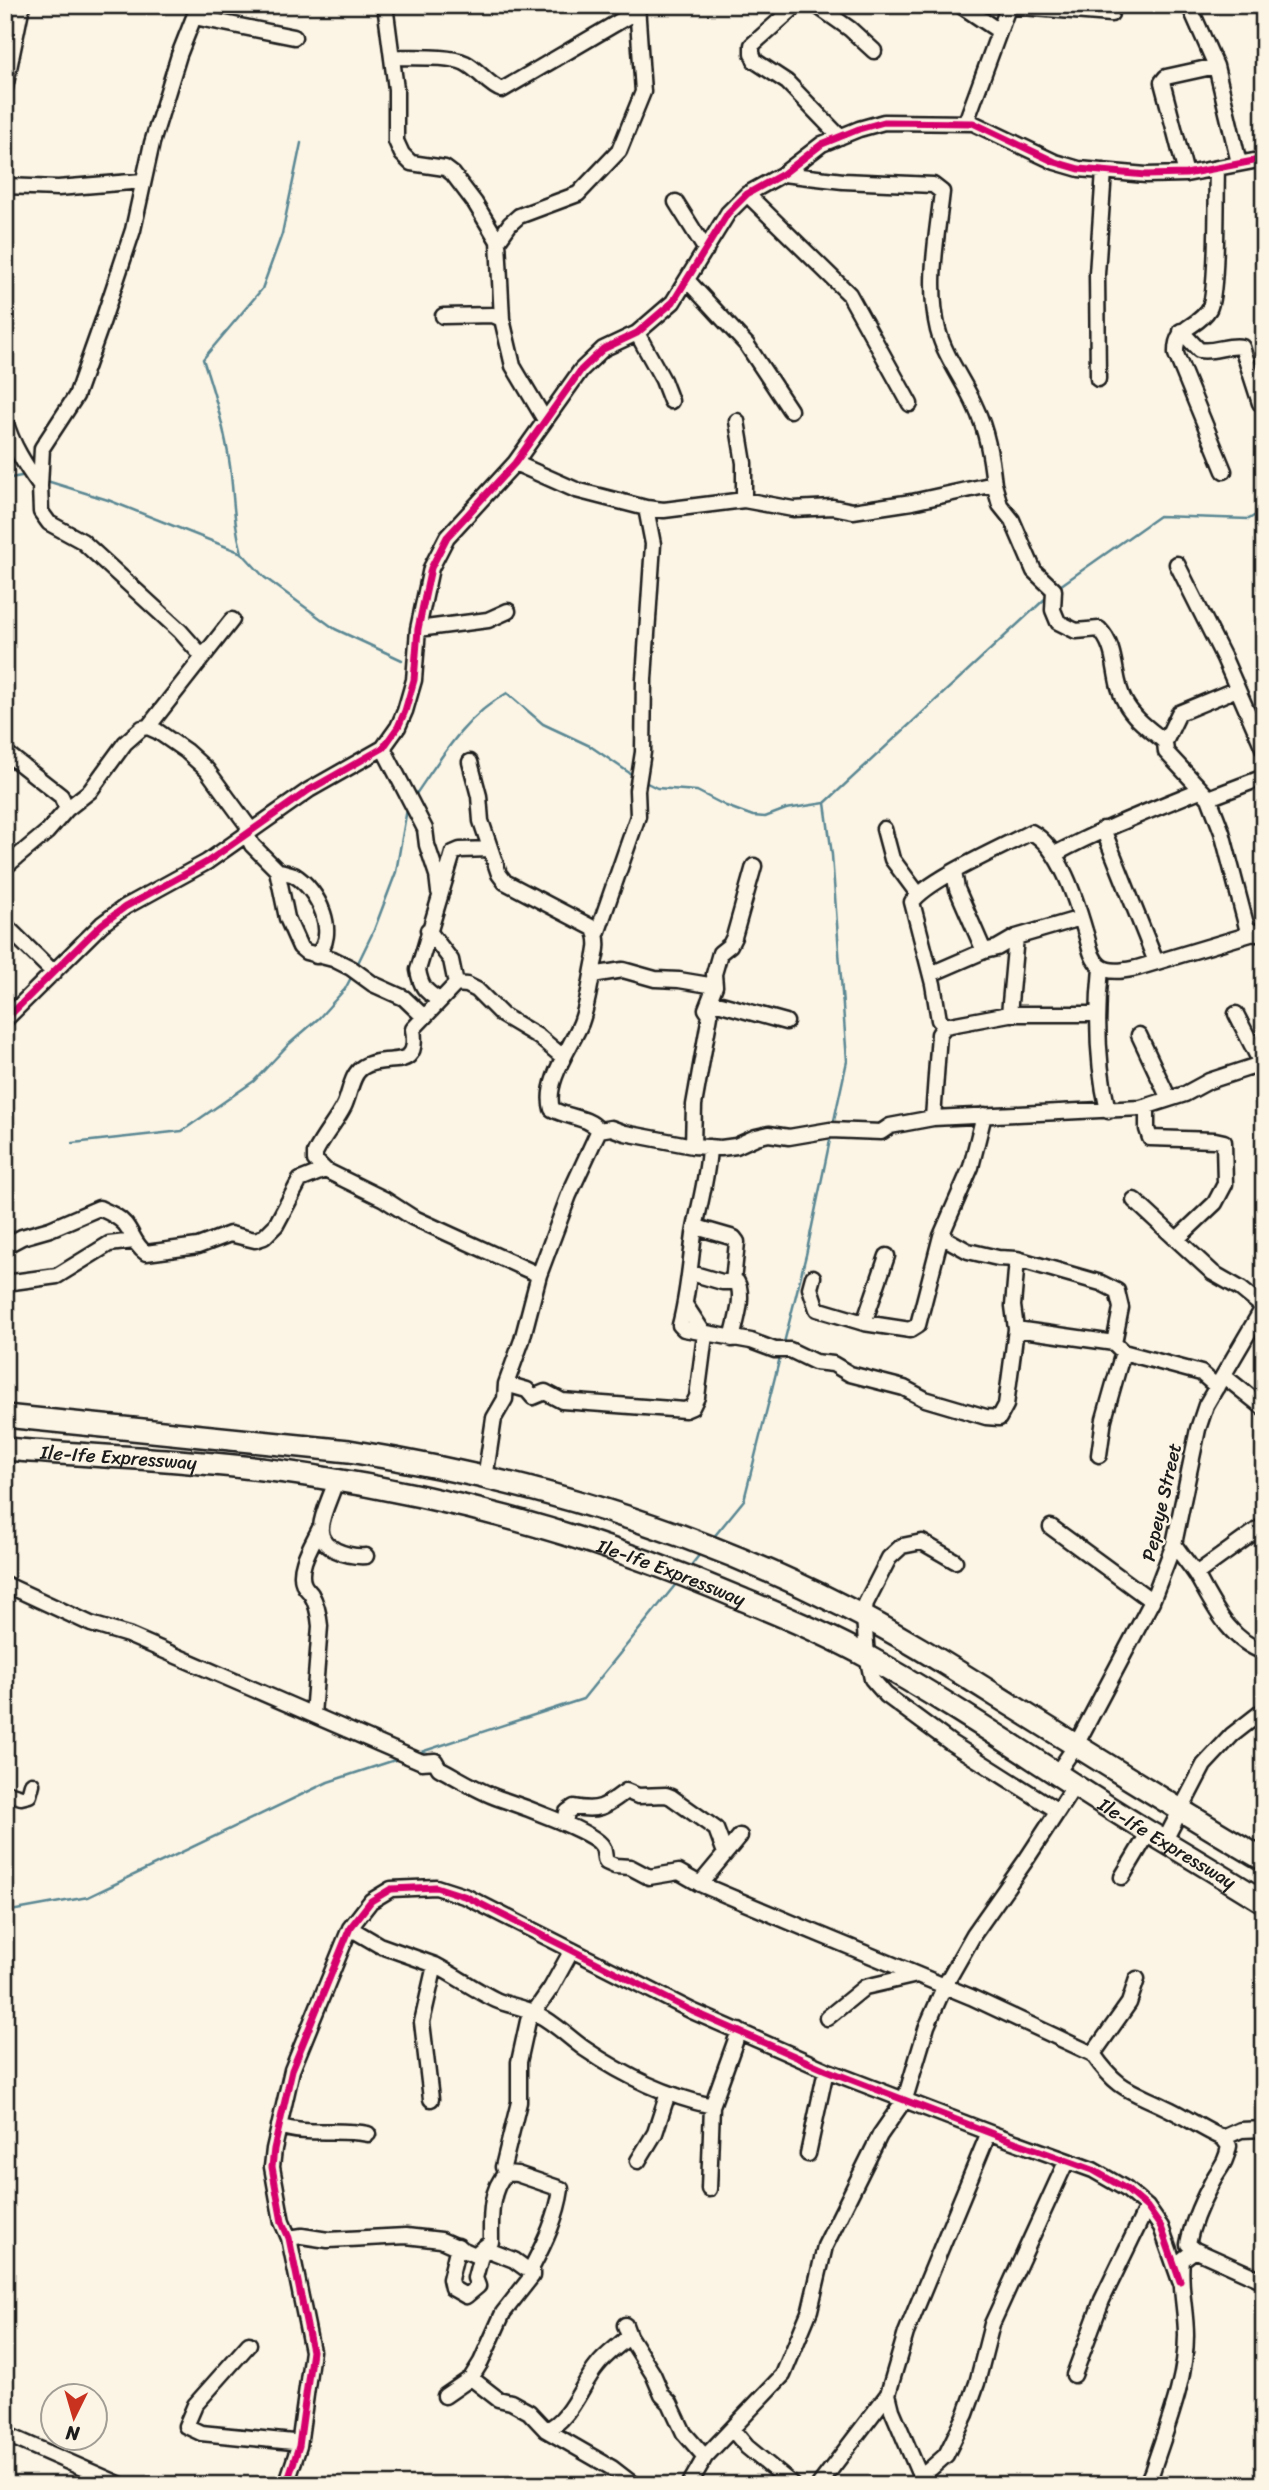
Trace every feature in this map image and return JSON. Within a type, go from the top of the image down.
[{"type":"highway","name":"Ile-Ife Expressway","points":[[5,1416],[349,1451],[485,1479],[580,1503],[660,1530],[782,1577],[864,1617],[1264,1860]]},
{"type":"highway","name":"Ile-Ife Expressway","points":[[5,1449],[237,1467],[423,1495],[606,1547],[695,1579],[782,1615],[867,1656],[1264,1902]]},
{"type":"highway","points":[[341,1481],[349,1451]]},
{"type":"street","points":[[5,88],[22,5]]},
{"type":"street","points":[[386,5],[396,89],[397,141],[402,154],[411,163],[445,168],[453,174],[498,241],[502,319],[513,366],[545,420]]},
{"type":"street","points":[[797,5],[752,45],[752,53],[755,61],[787,82],[839,137]]},
{"type":"street","points":[[816,5],[850,29],[874,51]]},
{"type":"street","points":[[960,5],[999,31]]},
{"type":"street","points":[[1189,5],[1216,66],[1239,163]]},
{"type":"street","points":[[966,122],[1009,6],[1111,14]]},
{"type":"street","points":[[392,57],[455,60],[466,63],[502,90],[637,8],[643,92],[619,151],[578,194],[519,216],[498,241]]},
{"type":"street","points":[[203,657],[180,631],[82,541],[49,523],[41,512],[42,448],[76,396],[133,229],[143,181],[179,55],[194,17],[294,37]]},
{"type":"street","points":[[1185,174],[1162,82],[1166,77],[1216,66]]},
{"type":"street","points":[[5,1020],[102,924],[125,907],[207,862],[309,790],[383,748],[398,727],[405,711],[414,680],[418,629],[431,568],[447,537],[515,463],[581,370],[603,349],[637,333],[673,302],[728,213],[747,194],[783,174],[822,144],[884,122],[966,122],[983,126],[1055,162],[1079,169],[1146,175],[1185,174],[1264,159]]},
{"type":"street","points":[[1217,168],[1215,261],[1210,307],[1198,321],[1181,331],[1175,341],[1176,354],[1224,471]]},
{"type":"street","points":[[1098,379],[1097,274],[1104,171]]},
{"type":"street","points":[[783,174],[843,181],[933,185],[942,192],[932,286],[934,312],[939,333],[976,407],[988,441],[1000,505],[1012,520],[1034,571],[1054,590],[1053,610],[1058,622],[1076,631],[1099,629],[1106,635],[1125,702],[1136,718],[1165,742]]},
{"type":"street","points":[[5,186],[58,188],[143,181]]},
{"type":"street","points":[[747,194],[849,294],[910,404]]},
{"type":"street","points":[[676,202],[706,250]]},
{"type":"street","points":[[687,280],[747,345],[790,410]]},
{"type":"street","points":[[443,316],[493,315],[502,319]]},
{"type":"street","points":[[1181,331],[1199,350],[1214,351],[1237,345],[1242,347],[1260,402]]},
{"type":"street","points":[[637,333],[663,380],[671,401]]},
{"type":"street","points":[[5,420],[23,463],[40,486]]},
{"type":"street","points":[[737,421],[744,463],[744,500]]},
{"type":"street","points":[[515,463],[576,490],[664,510],[744,500],[793,509],[834,507],[853,511],[912,502],[995,484]]},
{"type":"street","points":[[599,1130],[588,1120],[552,1109],[551,1094],[563,1057],[581,1023],[597,950],[597,934],[638,816],[637,790],[643,752],[644,680],[653,544],[646,508]]},
{"type":"street","points":[[1177,564],[1260,731],[1264,750]]},
{"type":"street","points":[[418,629],[488,620],[508,611]]},
{"type":"street","points":[[148,727],[232,620]]},
{"type":"street","points":[[1237,689],[1179,713],[1165,742],[1166,752],[1204,794],[1222,832],[1247,928],[1260,932]]},
{"type":"street","points":[[5,867],[47,832],[67,808],[90,792],[125,743],[142,728],[148,727],[186,751],[207,770],[248,832],[252,845],[277,870],[294,876],[313,894],[326,922],[327,936],[323,949],[316,956]]},
{"type":"street","points":[[383,748],[425,829],[427,845],[442,874]]},
{"type":"street","points":[[5,752],[61,796],[67,808]]},
{"type":"street","points":[[470,762],[479,796],[481,821],[499,874],[505,882],[593,928],[597,934]]},
{"type":"street","points":[[1055,854],[1102,829],[1204,794],[1264,777]]},
{"type":"street","points":[[884,829],[892,859],[918,894]]},
{"type":"street","points":[[1102,829],[1156,962]]},
{"type":"street","points":[[945,1026],[939,1020],[931,974],[912,902],[918,894],[954,872],[1031,832],[1043,838],[1055,854],[1082,918],[1093,957],[1101,968],[1097,1014],[1101,1083],[1108,1111]]},
{"type":"street","points":[[439,1000],[425,992],[418,970],[439,897],[442,874],[453,853],[460,850],[490,849]]},
{"type":"street","points":[[693,1146],[694,1105],[709,1015],[706,1009],[715,986],[714,974],[720,953],[730,945],[734,937],[754,866]]},
{"type":"street","points":[[277,870],[287,918],[306,953],[333,959],[351,968],[373,984],[404,998],[424,1017]]},
{"type":"street","points":[[954,872],[957,889],[984,951]]},
{"type":"street","points":[[931,974],[997,948],[1016,937],[1082,918]]},
{"type":"street","points":[[5,925],[54,973]]},
{"type":"street","points":[[428,930],[451,960],[456,985]]},
{"type":"street","points":[[1101,968],[1117,971],[1260,932]]},
{"type":"street","points":[[1009,1014],[1016,937]]},
{"type":"street","points":[[592,975],[624,970],[655,979],[715,986]]},
{"type":"street","points":[[539,1275],[412,1217],[384,1199],[325,1170],[316,1160],[315,1153],[344,1106],[356,1073],[364,1066],[383,1060],[402,1060],[408,1056],[414,1049],[413,1029],[456,985],[467,985],[477,990],[502,1015],[538,1037],[563,1057]]},
{"type":"street","points":[[706,1009],[714,1004],[721,1004],[786,1022]]},
{"type":"street","points":[[933,1118],[939,1034],[945,1026],[1009,1014],[1097,1014]]},
{"type":"street","points":[[599,1130],[611,1128],[693,1146],[736,1146],[769,1134],[789,1137],[830,1129],[881,1132],[890,1126],[933,1118],[1108,1111],[1147,1106],[1262,1063],[1236,1014]]},
{"type":"street","points":[[1139,1035],[1170,1099]]},
{"type":"street","points":[[1147,1106],[1147,1129],[1150,1138],[1224,1142],[1225,1184],[1215,1203],[1177,1239]]},
{"type":"street","points":[[813,1277],[810,1288],[817,1309],[864,1324],[910,1330],[918,1325],[941,1236],[971,1167],[984,1115]]},
{"type":"street","points":[[485,1479],[494,1418],[505,1399],[506,1384],[522,1340],[539,1275],[569,1195],[599,1130]]},
{"type":"street","points":[[709,1147],[709,1168],[696,1227],[681,1328],[705,1335],[751,1341],[775,1350],[790,1350],[815,1362],[833,1364],[850,1374],[904,1388],[925,1399],[986,1417],[999,1418],[1006,1405],[1016,1329],[1013,1306],[1017,1258]]},
{"type":"street","points":[[5,1246],[99,1208],[114,1215],[125,1225],[134,1241],[146,1253],[198,1246],[230,1234],[255,1240],[264,1237],[276,1225],[300,1180],[325,1170]]},
{"type":"street","points":[[1134,1200],[1213,1273],[1264,1306]]},
{"type":"street","points":[[696,1227],[734,1238],[737,1242],[733,1283]]},
{"type":"street","points":[[941,1236],[968,1251],[998,1258],[1017,1258],[1101,1283],[1117,1291],[1121,1308],[1119,1347],[1099,1455]]},
{"type":"street","points":[[5,1283],[57,1276],[109,1244],[134,1241]]},
{"type":"street","points":[[864,1324],[887,1256]]},
{"type":"street","points":[[691,1273],[722,1282],[737,1282],[740,1287],[732,1339]]},
{"type":"street","name":"Pepeye Street","points":[[1057,1773],[1076,1745],[1152,1601],[1174,1545],[1198,1429],[1206,1405],[1264,1306]]},
{"type":"street","points":[[1016,1329],[1119,1347],[1201,1373],[1264,1408]]},
{"type":"street","points":[[506,1384],[527,1390],[533,1397],[545,1392],[562,1401],[685,1410],[692,1407],[697,1396],[705,1335]]},
{"type":"street","points":[[313,1715],[320,1626],[312,1595],[304,1584],[303,1570],[341,1481]]},
{"type":"street","points":[[1195,1574],[1264,1525]]},
{"type":"street","points":[[1051,1527],[1152,1601]]},
{"type":"street","points":[[320,1528],[322,1537],[336,1550],[352,1556],[366,1556]]},
{"type":"street","points":[[955,1561],[922,1542],[902,1546],[889,1558],[872,1586],[864,1617],[872,1679],[886,1695],[951,1743],[1058,1811]]},
{"type":"street","points":[[1174,1545],[1235,1636],[1249,1647],[1264,1652]]},
{"type":"street","points":[[5,1584],[91,1624],[128,1635],[422,1762],[435,1761],[439,1768],[498,1798],[565,1823],[598,1842],[603,1847],[606,1862],[615,1866],[630,1867],[649,1877],[679,1872],[700,1884],[945,1985],[1093,2054],[1119,2086],[1171,2110],[1202,2130],[1223,2138],[1229,2146],[1227,2157],[1221,2171],[1210,2183],[1192,2221],[1188,2244],[1195,2250],[1264,2281]]},
{"type":"street","points":[[1122,1877],[1179,1810],[1204,1765],[1233,1735],[1264,1711]]},
{"type":"street","points":[[5,1792],[21,1797],[29,1795],[32,1784]]},
{"type":"street","points":[[689,2485],[705,2457],[783,2375],[810,2310],[824,2246],[880,2135],[905,2099],[927,2026],[945,1985],[974,1934],[1027,1860],[1075,1785]]},
{"type":"street","points":[[565,1823],[568,1812],[574,1807],[597,1808],[611,1804],[626,1791],[638,1796],[666,1795],[716,1829],[725,1853]]},
{"type":"street","points":[[700,1884],[740,1836]]},
{"type":"street","points":[[286,2485],[299,2446],[313,2351],[289,2238],[282,2222],[272,2167],[279,2126],[292,2070],[350,1928],[371,1901],[391,1889],[436,1887],[467,1897],[692,2011],[826,2070],[1093,2170],[1126,2189],[1147,2207],[1161,2227],[1180,2281]]},
{"type":"street","points":[[350,1928],[379,1945],[435,1965],[494,1999],[514,2008],[535,2012],[602,2060],[668,2093],[712,2106]]},
{"type":"street","points":[[506,2173],[503,2167],[519,2102],[519,2062],[528,2021],[572,1950]]},
{"type":"street","points":[[431,2099],[422,2022],[435,1965]]},
{"type":"street","points":[[827,2018],[865,1987],[917,1975]]},
{"type":"street","points":[[1093,2054],[1129,2003],[1137,1979]]},
{"type":"street","points":[[709,2189],[712,2106],[739,2031]]},
{"type":"street","points":[[808,2154],[826,2070]]},
{"type":"street","points":[[638,2161],[654,2133],[668,2093]]},
{"type":"street","points":[[279,2126],[290,2130],[368,2134]]},
{"type":"street","points":[[1223,2138],[1241,2130],[1264,2129]]},
{"type":"street","points":[[819,2485],[888,2394],[911,2321],[987,2137],[993,2134]]},
{"type":"street","points":[[922,2482],[946,2455],[966,2414],[992,2324],[1066,2162]]},
{"type":"street","points":[[289,2238],[302,2236],[328,2240],[406,2236],[441,2240],[475,2255],[491,2242],[492,2209],[498,2181],[506,2173]]},
{"type":"street","points":[[446,2396],[471,2378],[503,2313],[532,2276],[532,2267],[559,2205],[561,2189],[517,2174],[506,2173]]},
{"type":"street","points":[[1074,2375],[1102,2300],[1147,2207]]},
{"type":"street","points":[[458,2246],[450,2279],[452,2288],[467,2296],[478,2286],[475,2278],[482,2248]]},
{"type":"street","points":[[482,2248],[514,2260],[525,2268],[532,2267]]},
{"type":"street","points":[[1146,2485],[1181,2381],[1186,2335],[1180,2281],[1182,2260],[1195,2250]]},
{"type":"street","points":[[546,2430],[569,2409],[598,2363],[627,2330],[662,2395],[670,2403],[684,2433],[705,2457]]},
{"type":"street","points":[[248,2344],[195,2405],[186,2426],[201,2434],[293,2442],[299,2446]]},
{"type":"street","points":[[471,2378],[498,2399],[511,2402],[529,2412],[546,2430],[612,2468],[634,2485]]},
{"type":"street","points":[[888,2394],[892,2410],[917,2463],[922,2482]]},
{"type":"street","points":[[732,2429],[747,2447],[793,2485]]},
{"type":"street","points":[[5,2434],[121,2485]]},
{"type":"waterway","points":[[242,553],[225,439],[203,359],[262,289],[282,234],[301,143]]},
{"type":"waterway","points":[[5,479],[27,475]]},
{"type":"waterway","points":[[47,481],[108,500],[242,553],[264,577],[335,629],[402,660]]},
{"type":"waterway","points":[[1057,588],[1159,516],[1249,519],[1264,510]]},
{"type":"waterway","points":[[643,781],[657,788],[697,791],[753,816],[765,817],[786,809],[825,803],[1047,597]]},
{"type":"waterway","points":[[414,797],[466,726],[507,693],[543,724],[590,746],[634,776]]},
{"type":"waterway","points":[[825,803],[832,855],[847,1061],[833,1125]]},
{"type":"waterway","points":[[357,965],[374,930],[396,872],[407,809]]},
{"type":"waterway","points":[[73,1143],[182,1131],[254,1081],[288,1045],[319,1018],[345,989],[353,974]]},
{"type":"waterway","points":[[784,1343],[831,1135]]},
{"type":"waterway","points":[[713,1538],[744,1500],[780,1357]]},
{"type":"waterway","points":[[689,1568],[700,1554]]},
{"type":"waterway","points":[[418,1753],[583,1699],[676,1584]]},
{"type":"waterway","points":[[5,1912],[88,1897],[328,1782],[401,1758]]},
{"type":"cycle path","points":[[5,1020],[102,924],[125,907],[207,862],[309,790],[383,748],[398,727],[405,711],[414,680],[418,629],[431,568],[447,537],[515,463],[581,370],[603,349],[637,333],[673,302],[728,213],[747,194],[783,174],[822,144],[884,122],[973,123],[1055,162],[1079,169],[1146,175],[1186,174],[1264,159]]},
{"type":"cycle path","points":[[286,2485],[299,2446],[312,2351],[289,2238],[282,2222],[272,2167],[274,2149],[292,2070],[350,1928],[371,1901],[391,1889],[436,1887],[467,1897],[692,2011],[826,2070],[1093,2170],[1126,2189],[1147,2207],[1161,2227],[1180,2281]]}]
